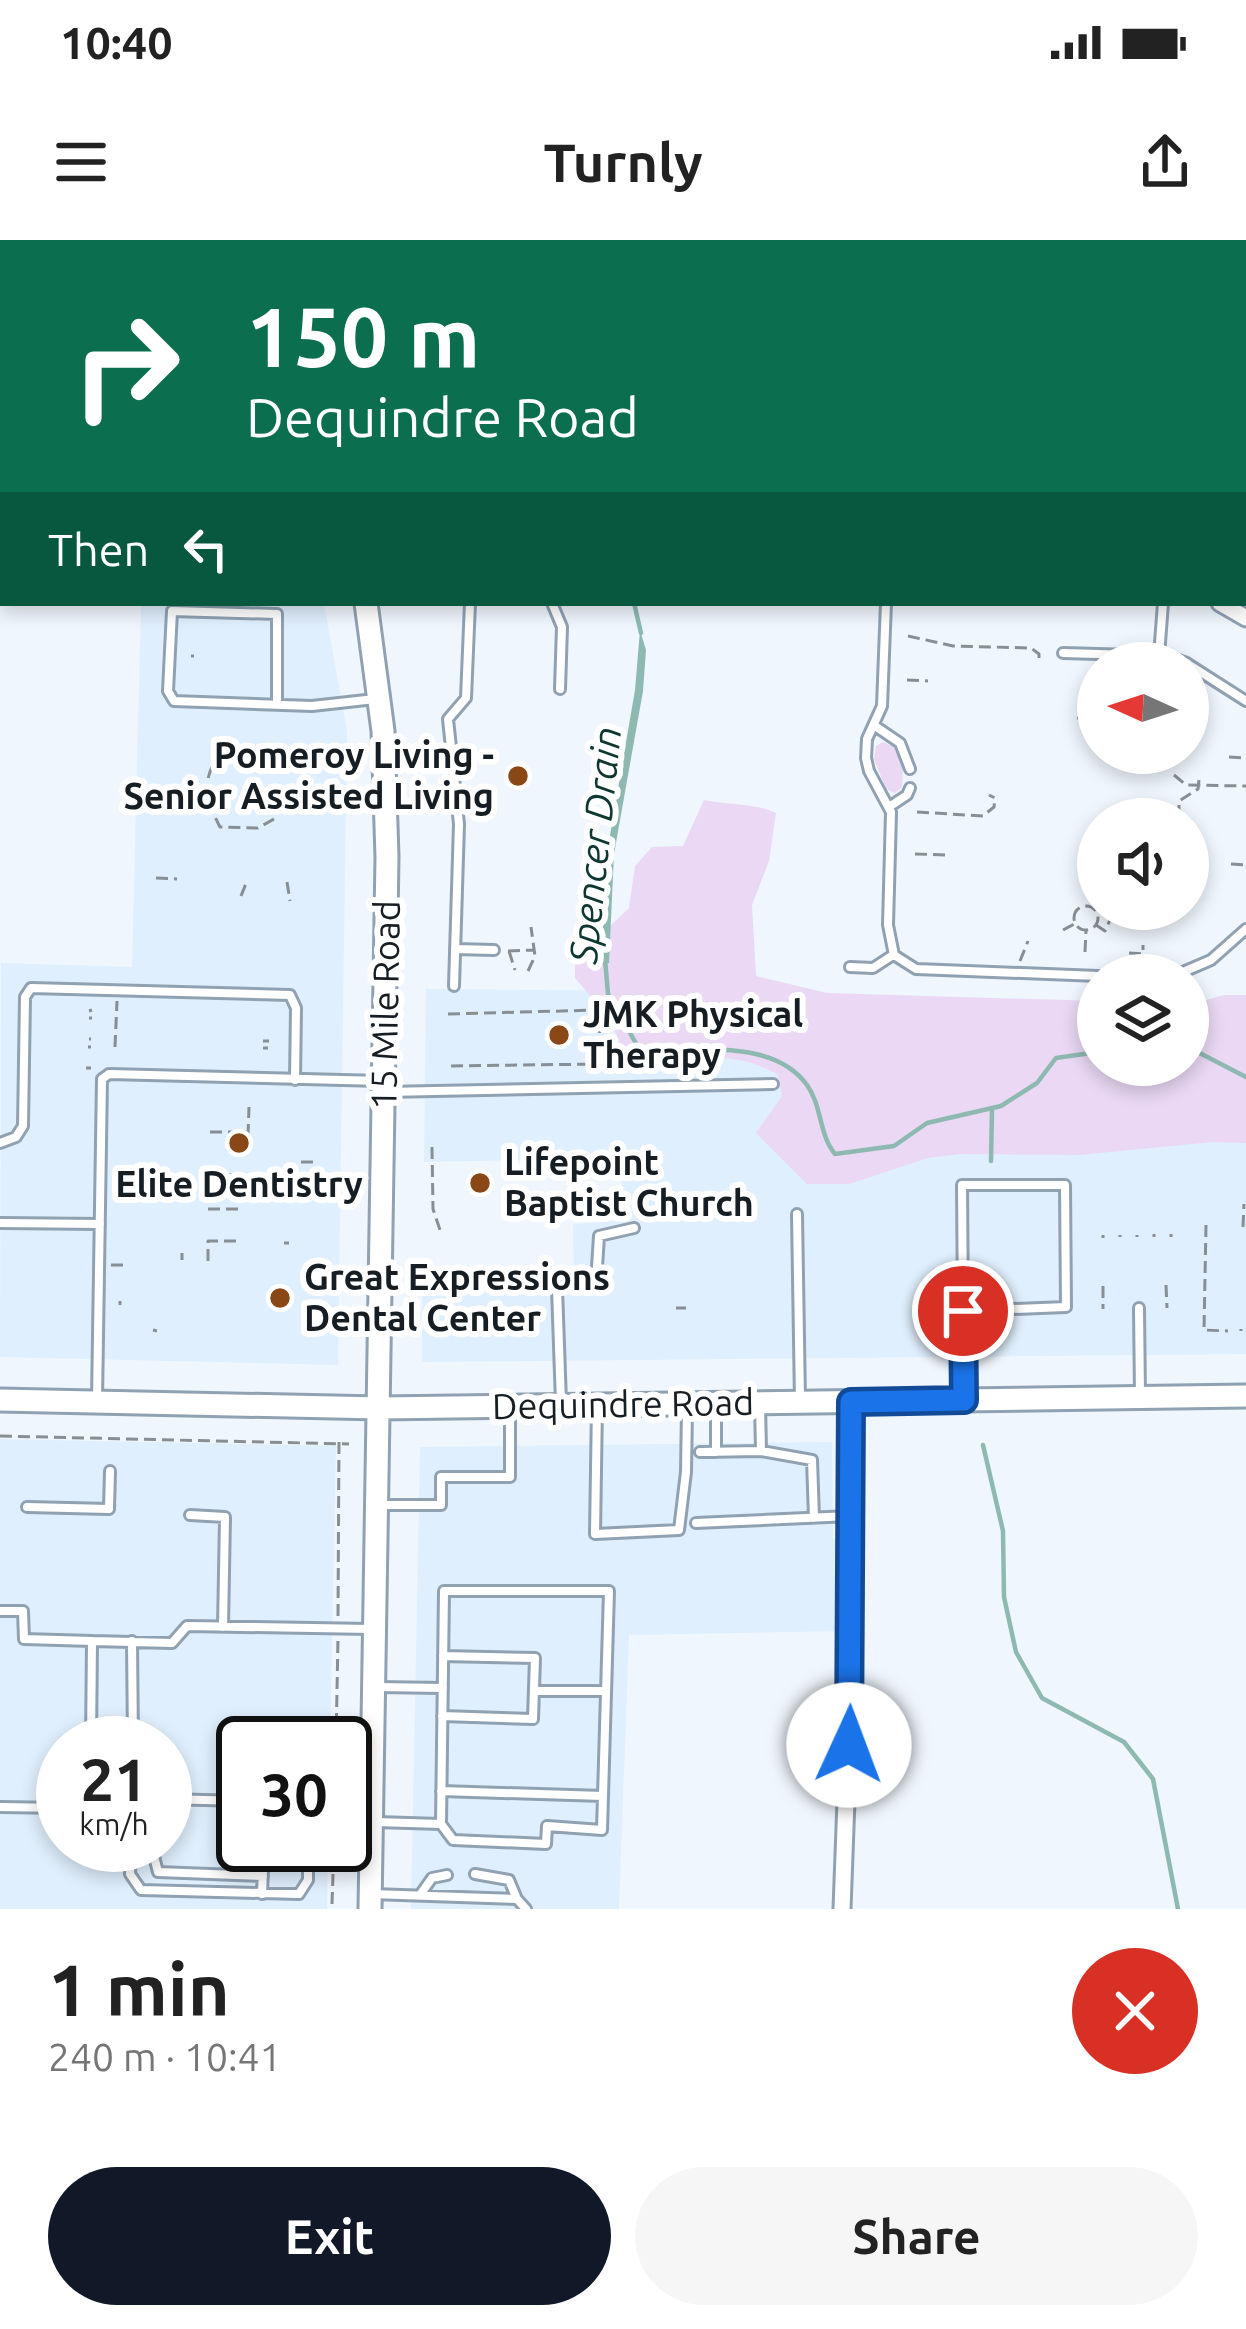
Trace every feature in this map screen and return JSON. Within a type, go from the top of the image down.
[{"type":"main road","name":"15 Mile Road","points":[[366,606],[380,699],[386,800],[372,1812]]},
{"type":"main road","name":"Dequindre Road","points":[[0,1400],[380,1408],[1246,1396]]},
{"type":"street","points":[[842,1909],[851,1665],[851,1402]]},
{"type":"lane","points":[[454,986],[459,824],[448,719],[466,698],[470,606]]},
{"type":"lane","points":[[553,606],[562,627],[560,689]]},
{"type":"lane","points":[[886,606],[882,706],[867,739],[866,758],[890,807],[888,934],[894,955],[916,969],[1077,975]]},
{"type":"lane","points":[[1160,642],[1163,606]]},
{"type":"lane","points":[[278,704],[277,614],[172,611],[170,699],[312,706],[380,699]]},
{"type":"lane","points":[[1063,653],[1077,653]]},
{"type":"lane","points":[[1209,677],[1246,700]]},
{"type":"lane","points":[[875,726],[895,737],[910,769]]},
{"type":"lane","points":[[890,807],[910,788]]},
{"type":"lane","points":[[1209,961],[1246,929]]},
{"type":"lane","points":[[455,949],[494,950]]},
{"type":"lane","points":[[850,967],[873,968],[894,955]]},
{"type":"lane","points":[[0,1143],[16,1138],[23,1126],[25,997],[31,988],[290,995],[296,1008],[295,1080]]},
{"type":"lane","points":[[97,1401],[102,1079],[109,1074],[384,1087],[773,1084]]},
{"type":"lane","points":[[963,1311],[1066,1307],[1065,1185],[962,1185],[963,1311],[964,1400]]},
{"type":"lane","points":[[797,1214],[800,1402]]},
{"type":"lane","points":[[0,1223],[100,1224]]},
{"type":"lane","points":[[561,1405],[557,1288],[596,1283],[599,1236],[634,1228]]},
{"type":"lane","points":[[1139,1308],[1140,1398]]},
{"type":"lane","points":[[716,1403],[716,1452]]},
{"type":"lane","points":[[760,1403],[761,1451]]},
{"type":"lane","points":[[597,1405],[595,1534],[679,1529],[687,1404]]},
{"type":"lane","points":[[379,1505],[441,1505],[441,1477],[510,1477],[510,1406]]},
{"type":"lane","points":[[700,1452],[761,1451],[812,1460],[814,1518]]},
{"type":"lane","points":[[27,1507],[109,1509],[110,1472]]},
{"type":"lane","points":[[190,1515],[225,1517],[223,1627]]},
{"type":"lane","points":[[696,1522],[852,1516]]},
{"type":"lane","points":[[609,1591],[602,1830],[547,1826],[546,1844],[453,1840],[441,1824],[443,1656],[444,1592],[609,1591]]},
{"type":"lane","points":[[0,1611],[23,1611],[24,1640],[172,1643],[187,1626],[376,1630]]},
{"type":"lane","points":[[91,1716],[92,1641]]},
{"type":"lane","points":[[132,1641],[133,1716]]},
{"type":"lane","points":[[442,1716],[533,1719],[535,1658],[443,1656]]},
{"type":"lane","points":[[375,1687],[443,1688]]},
{"type":"lane","points":[[534,1690],[606,1691]]},
{"type":"lane","points":[[441,1791],[603,1796]]},
{"type":"lane","points":[[0,1807],[36,1808]]},
{"type":"lane","points":[[372,1812],[441,1824]]},
{"type":"lane","points":[[130,1872],[141,1890],[262,1894],[299,1894],[308,1872]]},
{"type":"lane","points":[[158,1872],[263,1876]]},
{"type":"lane","points":[[262,1894],[263,1872]]},
{"type":"lane","points":[[475,1874],[508,1880],[526,1909]]},
{"type":"lane","points":[[420,1895],[432,1878],[447,1875]]},
{"type":"lane","points":[[370,1901],[420,1895],[517,1899]]},
{"type":"lane","points":[[461,1897],[461,1909]]},
{"type":"path","points":[[908,636],[953,646],[1031,649],[1038,652],[1039,663]]},
{"type":"path","points":[[907,680],[928,681]]},
{"type":"path","points":[[274,819],[258,828],[220,827],[206,800],[207,774],[221,748],[275,748]]},
{"type":"path","points":[[1229,757],[1246,758]]},
{"type":"path","points":[[1174,775],[1186,784],[1246,786]]},
{"type":"path","points":[[1184,798],[1198,790],[1199,783]]},
{"type":"path","points":[[917,812],[983,816],[994,807],[995,798],[989,795]]},
{"type":"path","points":[[484,811],[487,796]]},
{"type":"path","points":[[915,854],[947,855]]},
{"type":"path","points":[[1231,864],[1246,865]]},
{"type":"path","points":[[156,878],[177,879]]},
{"type":"path","points":[[241,896],[247,881]]},
{"type":"path","points":[[287,882],[290,901]]},
{"type":"path","points":[[1063,930],[1076,923],[1072,901]]},
{"type":"path","points":[[528,971],[536,950],[531,927]]},
{"type":"path","points":[[1085,952],[1086,930]]},
{"type":"path","points":[[1020,963],[1028,941]]},
{"type":"path","points":[[1129,953],[1143,954],[1143,945]]},
{"type":"path","points":[[494,950],[536,950]]},
{"type":"path","points":[[509,951],[515,970]]},
{"type":"path","points":[[116,1047],[117,1000]]},
{"type":"path","points":[[448,1014],[599,1010],[600,1064],[449,1066]]},
{"type":"path","points":[[210,1132],[248,1134],[249,1107]]},
{"type":"path","points":[[432,1147],[433,1209],[441,1233]]},
{"type":"path","points":[[301,1162],[317,1162]]},
{"type":"path","points":[[209,1174],[239,1175]]},
{"type":"path","points":[[433,1180],[446,1180]]},
{"type":"path","points":[[1243,1227],[1244,1204]]},
{"type":"path","points":[[208,1209],[238,1209]]},
{"type":"path","points":[[1206,1225],[1204,1330],[1228,1331]]},
{"type":"path","points":[[208,1261],[208,1241],[238,1241]]},
{"type":"path","points":[[182,1253],[182,1261]]},
{"type":"path","points":[[110,1265],[127,1265]]},
{"type":"path","points":[[1166,1285],[1167,1308]]},
{"type":"path","points":[[1103,1286],[1103,1309]]},
{"type":"path","points":[[109,1303],[120,1303]]},
{"type":"path","points":[[676,1308],[686,1308]]},
{"type":"path","points":[[486,1317],[486,1337]]},
{"type":"path","points":[[403,1321],[420,1321]]},
{"type":"path","points":[[0,1436],[349,1444]]},
{"type":"path","points":[[338,1616],[339,1441]]},
{"type":"path","points":[[337,1716],[338,1647]]},
{"type":"path","points":[[332,1904],[333,1872]]},
{"type":"shaded area","points":[[141,606],[325,606],[347,731],[338,1365],[0,1357],[1,963],[132,967]]},
{"type":"shaded area","points":[[640,630],[646,650],[643,691],[614,854],[609,963],[601,965],[607,853],[635,690]]},
{"type":"shaded area","points":[[883,742],[895,747],[903,766],[902,787],[895,793],[886,789],[874,759],[876,746]]},
{"type":"shaded area","points":[[704,800],[776,813],[769,861],[752,905],[756,976],[827,993],[1077,1000],[1077,1086],[1209,1086],[1209,999],[1246,995],[1246,1143],[1079,1155],[960,1154],[928,1158],[849,1184],[807,1184],[756,1133],[782,1096],[778,1075],[737,1060],[661,1057],[622,1047],[610,1019],[575,978],[575,960],[629,908],[635,866],[652,847],[683,846]]},
{"type":"shaded area","points":[[426,989],[797,992],[1246,1139],[1246,1354],[422,1362],[422,1288],[533,1287],[533,1280],[574,1279],[573,1224],[623,1221],[621,1158],[424,1162]]},
{"type":"shaded area","points":[[0,1439],[336,1446],[331,1716],[216,1716],[216,1872],[328,1872],[327,1909],[0,1909]]},
{"type":"shaded area","points":[[832,1442],[833,1539],[844,1540],[844,1631],[629,1635],[619,1909],[411,1909],[420,1447]]},
{"type":"waterway","name":"Spencer Drain","points":[[635,606],[641,633]]},
{"type":"waterway","name":"Spencer Drain","points":[[605,959],[608,994],[638,1047],[751,1053],[792,1069],[807,1085],[835,1154],[894,1146],[927,1123],[1001,1106],[1037,1083],[1056,1058],[1077,1055]]},
{"type":"waterway","name":"Spencer Drain","points":[[1209,1058],[1246,1077]]},
{"type":"waterway","points":[[991,1161],[992,1109]]},
{"type":"waterway","points":[[983,1445],[1003,1531],[1004,1597],[1016,1652],[1042,1698],[1124,1742],[1153,1779],[1178,1909]]},
{"type":"place","name":"Pomeroy Living - Senior Assisted Living","points":[[518,776]]},
{"type":"place","name":"JMK Physical Therapy","points":[[559,1035]]},
{"type":"place","name":"Elite Dentistry","points":[[239,1143]]},
{"type":"place","name":"Lifepoint Baptist Church","points":[[480,1183]]},
{"type":"place","name":"Great Expressions Dental Center","points":[[280,1298]]},
{"type":"route","points":[[849,1745],[851,1402],[964,1400],[963,1311]]}]
